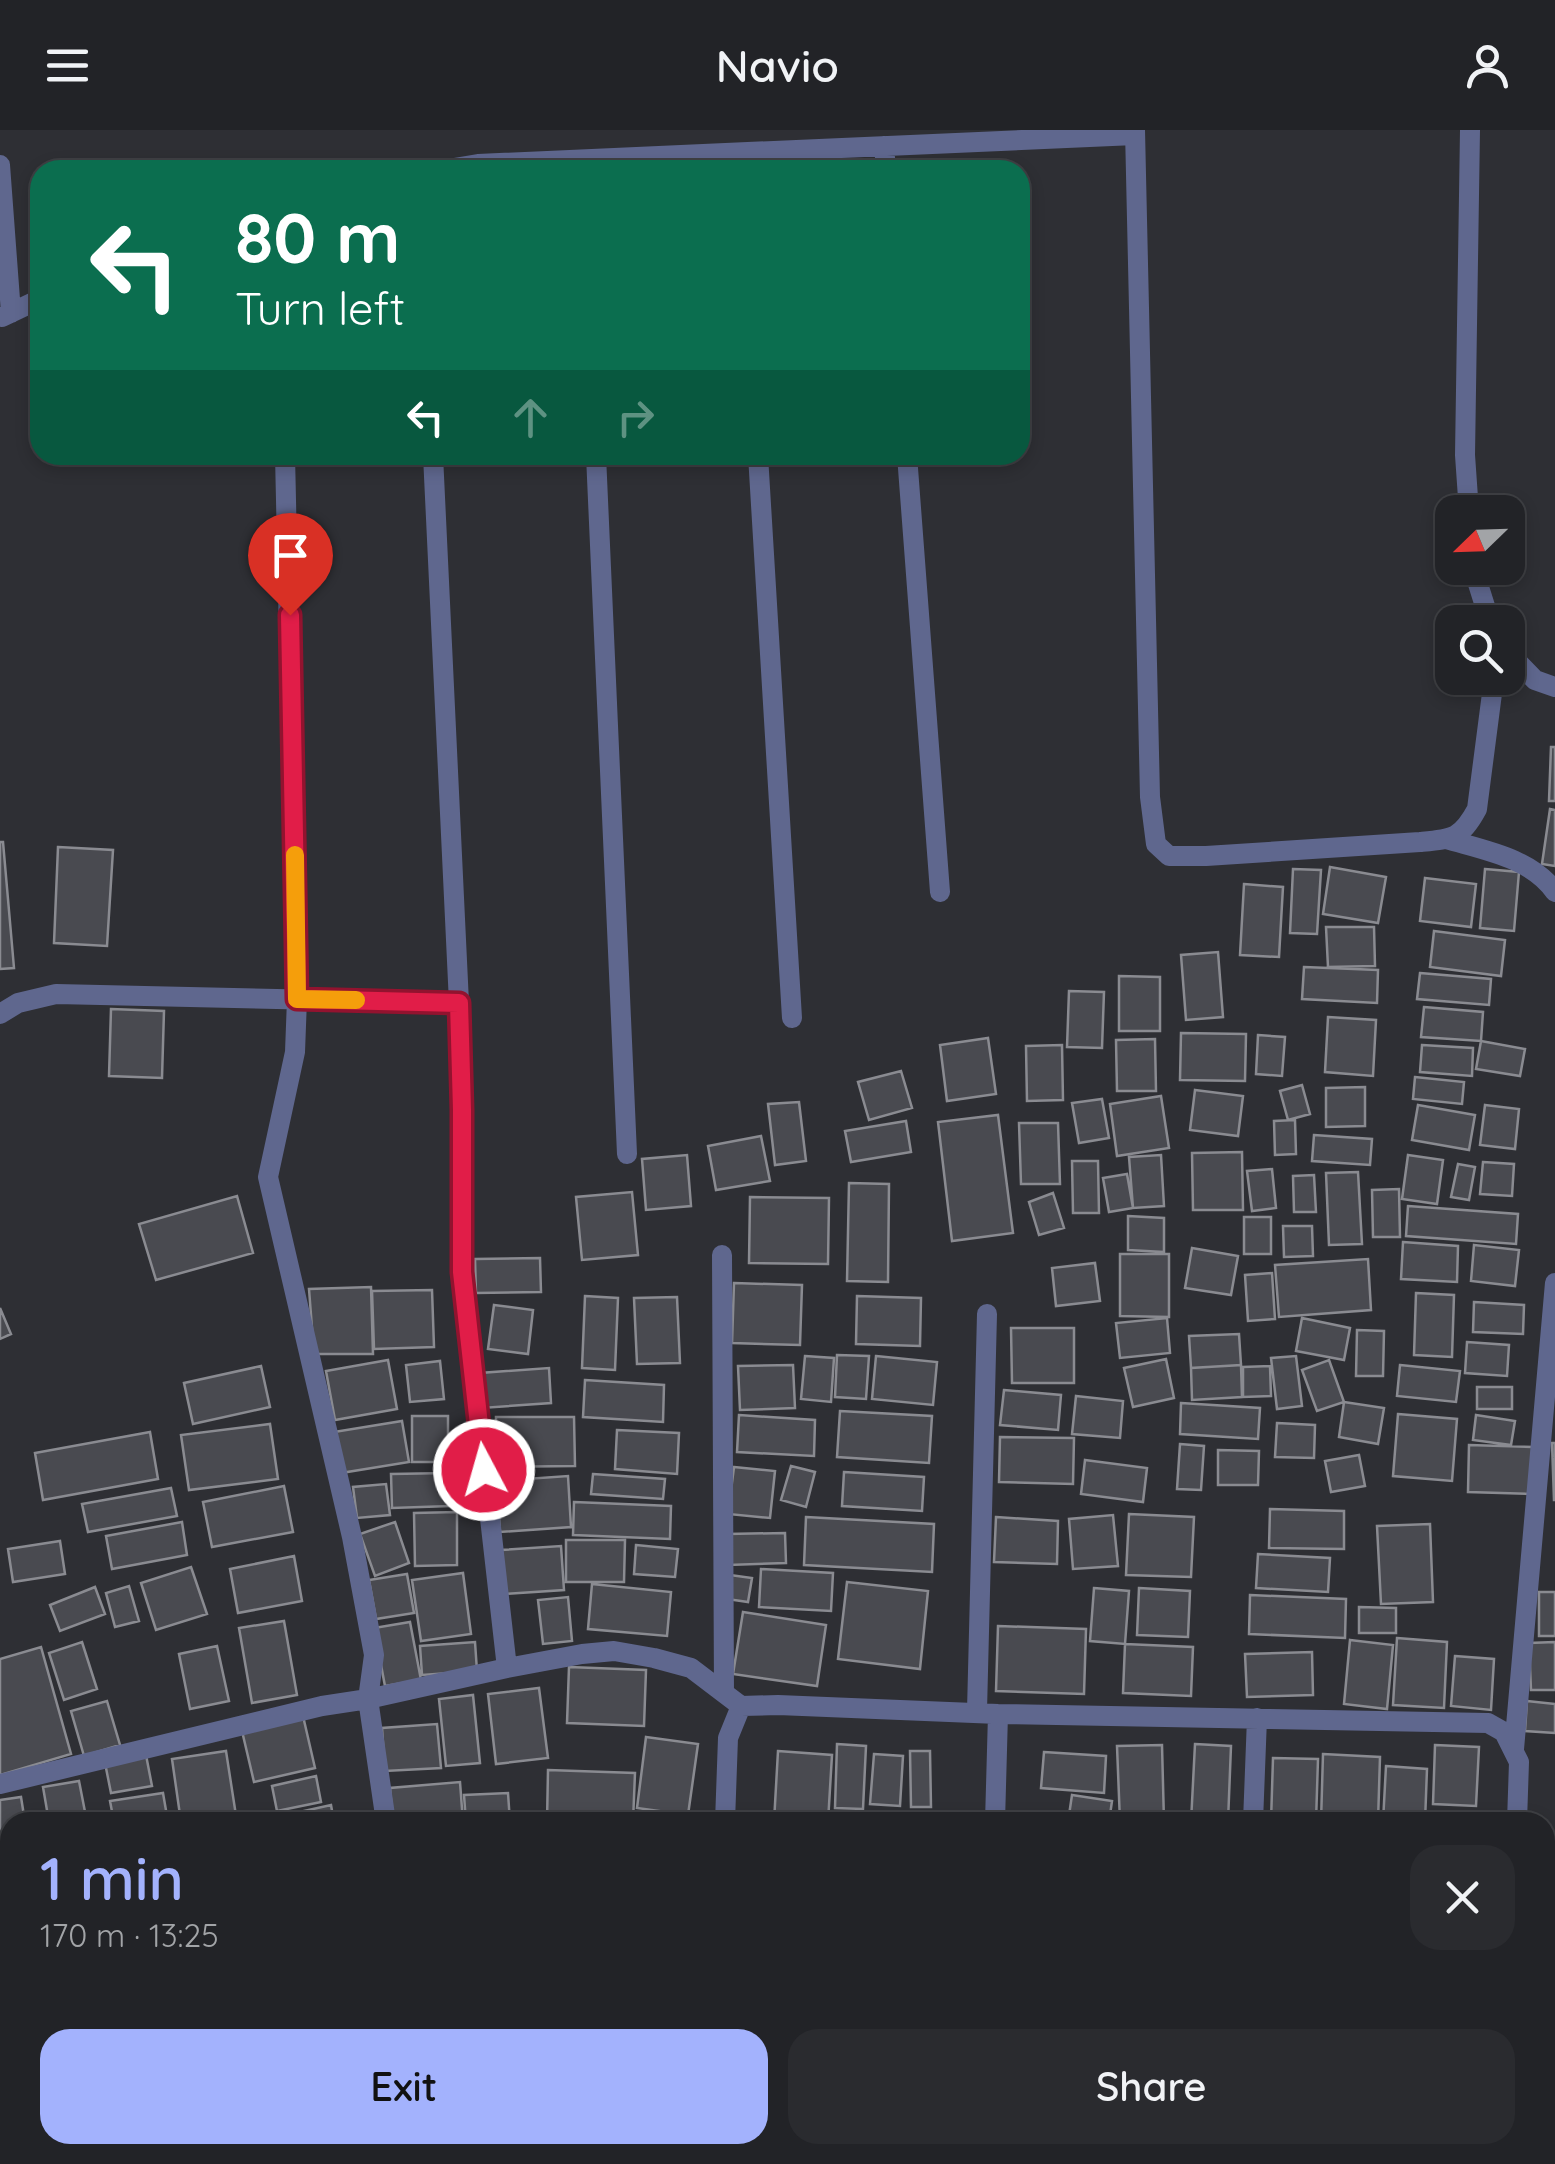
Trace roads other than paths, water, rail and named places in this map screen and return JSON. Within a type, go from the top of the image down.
[{"type":"street","points":[[1468,495],[1465,455],[1470,130]]},
{"type":"street","points":[[750,160],[884,146],[915,137],[1135,132],[1150,798],[1156,844],[1170,856],[1446,839],[1458,835],[1468,827],[1477,809],[1492,695]]},
{"type":"street","points":[[884,146],[885,160]]},
{"type":"street","points":[[0,165],[6,315],[30,304]]},
{"type":"street","points":[[284,465],[297,999],[295,1052],[268,1177],[352,1537],[374,1655],[368,1699],[385,1812]]},
{"type":"street","points":[[433,465],[459,1003],[462,1272],[507,1668]]},
{"type":"street","points":[[596,465],[627,1154]]},
{"type":"street","points":[[759,465],[792,1018]]},
{"type":"street","points":[[908,465],[940,892]]},
{"type":"street","points":[[1525,670],[1535,680],[1555,687]]},
{"type":"street","points":[[1446,839],[1504,856],[1536,872],[1555,892]]},
{"type":"street","points":[[0,1014],[18,1003],[56,994],[459,1003]]},
{"type":"street","points":[[722,1254],[733,1699],[726,1812]]},
{"type":"street","points":[[1514,1749],[1555,1283]]},
{"type":"street","points":[[987,1314],[987,1712],[994,1812]]},
{"type":"street","points":[[0,1784],[322,1706],[582,1654],[614,1652],[691,1668],[733,1699],[778,1704],[1488,1724],[1504,1732],[1519,1762],[1517,1812]]},
{"type":"street","points":[[1253,1812],[1257,1718]]}]
